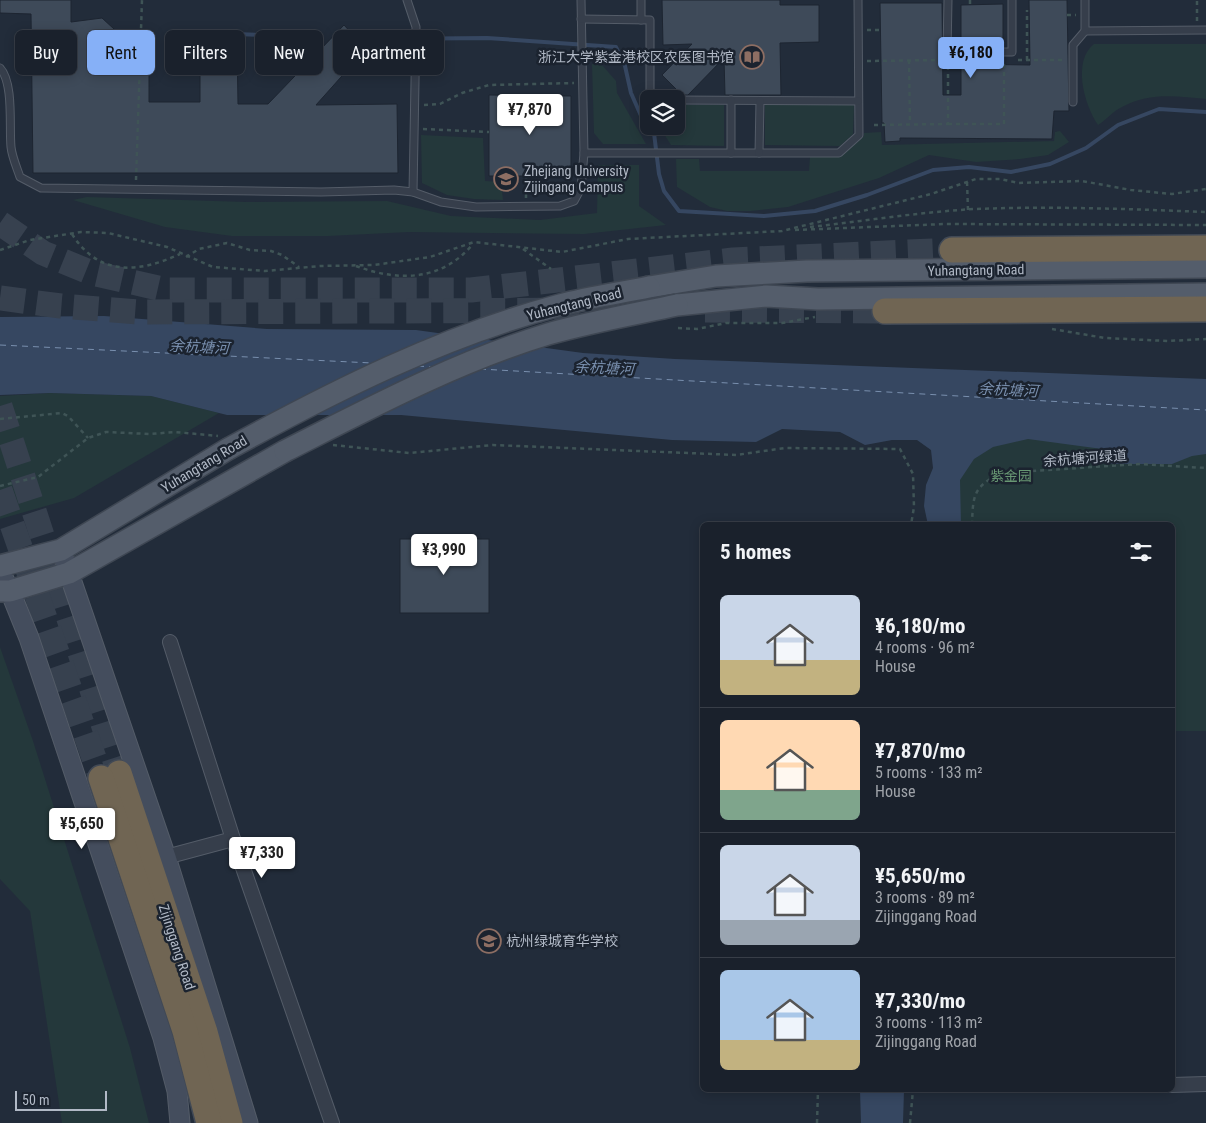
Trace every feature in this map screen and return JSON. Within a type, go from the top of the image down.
[{"type":"highway","points":[[952,250],[1206,248]]},
{"type":"highway","points":[[885,311],[1206,309]]},
{"type":"highway","name":"Zijinggang Road","points":[[209,1123],[185,1032],[110,776],[205,1032],[230,1123]]},
{"type":"highway","points":[[200,1086],[201,1123]]},
{"type":"main road","name":"Yuhangtang Road","points":[[0,566],[61,550],[226,443],[312,402],[418,355],[483,330],[561,304],[716,276],[807,271],[1206,268]]},
{"type":"main road","name":"Yuhangtang Road","points":[[5,591],[69,573],[285,452],[369,408],[468,364],[548,334],[677,305],[766,296],[818,299],[1206,294]]},
{"type":"main road","points":[[61,550],[166,857],[248,1123]]},
{"type":"main road","points":[[0,572],[5,591],[29,638],[163,1038],[177,1091],[180,1123]]},
{"type":"street","points":[[170,642],[233,839],[332,1123]]},
{"type":"street","points":[[166,857],[233,839]]},
{"type":"street","points":[[1175,1084],[1206,1084]]},
{"type":"lane","points":[[407,0],[416,27],[413,192]]},
{"type":"lane","points":[[0,68],[5,73],[9,102],[11,150],[20,177],[40,188],[321,192],[394,190],[413,192],[441,202],[476,207],[560,206],[574,201],[581,188],[584,153],[581,0]]},
{"type":"lane","points":[[641,20],[642,0]]},
{"type":"lane","points":[[584,153],[840,153],[859,135],[858,0]]},
{"type":"lane","points":[[948,0],[947,52],[1012,52],[1012,0]]},
{"type":"lane","points":[[1073,102],[1073,45],[1085,31],[1085,0]]},
{"type":"lane","points":[[581,19],[650,20],[650,90]]},
{"type":"lane","points":[[1085,31],[1206,30]]},
{"type":"lane","points":[[685,100],[858,101]]},
{"type":"lane","points":[[731,100],[731,153]]},
{"type":"lane","points":[[759,153],[760,100]]},
{"type":"path","points":[[136,189],[142,0]]},
{"type":"path","points":[[1197,0],[1197,30]]},
{"type":"path","points":[[1027,10],[1027,60]]},
{"type":"path","points":[[858,30],[881,30]]},
{"type":"path","points":[[910,60],[910,124]]},
{"type":"path","points":[[858,61],[948,60],[948,124]]},
{"type":"path","points":[[874,125],[1004,124],[1004,60],[1073,60]]},
{"type":"path","points":[[415,105],[440,104],[462,93],[489,85],[567,82],[582,84]]},
{"type":"path","points":[[414,128],[489,132]]},
{"type":"path","points":[[526,176],[526,206]]},
{"type":"path","points":[[798,228],[893,202],[931,194],[976,179],[1000,179],[1019,184],[1082,181],[1172,194],[1206,190]]},
{"type":"path","points":[[967,182],[968,210]]},
{"type":"path","points":[[782,231],[932,212],[968,210],[1021,208],[1206,212]]},
{"type":"path","points":[[0,250],[30,240],[72,234],[108,233],[167,247],[186,257],[213,267],[264,271],[374,264],[430,257],[474,242],[562,252],[628,240],[946,224],[1206,225]]},
{"type":"path","points":[[72,234],[88,253],[114,267],[147,266],[180,254]]},
{"type":"path","points":[[355,265],[376,273],[398,277],[427,274],[447,268],[464,254],[474,242]]},
{"type":"path","points":[[186,257],[199,249],[227,243],[250,250],[271,251],[282,254],[300,268]]},
{"type":"path","points":[[522,248],[551,269]]},
{"type":"path","points":[[0,419],[62,413],[68,416],[88,438]]},
{"type":"path","points":[[0,486],[38,477],[88,438],[106,432],[150,434],[175,432],[226,443]]},
{"type":"path","points":[[331,445],[409,453],[493,445],[736,455],[784,448],[900,449],[912,474],[914,507],[912,522]]},
{"type":"path","name":"余杭塘河绿道","points":[[972,522],[973,499],[984,482],[1001,474],[1140,464],[1206,468]]},
{"type":"path","points":[[817,1123],[818,1092]]},
{"type":"path","points":[[910,1123],[913,1092]]},
{"type":"green space","points":[[1094,44],[1206,44],[1206,99],[1163,96],[1142,99],[1119,109],[1098,125],[1088,106],[1082,72],[1083,61],[1087,52]]},
{"type":"green space","points":[[592,64],[602,65],[616,81],[617,93],[646,144],[603,144],[594,133]]},
{"type":"green space","points":[[685,105],[724,105],[724,146],[671,145],[665,135],[685,135]]},
{"type":"green space","points":[[765,105],[854,105],[853,134],[840,146],[765,145]]},
{"type":"green space","points":[[1060,131],[1069,142],[1048,155],[976,162],[929,155],[879,178],[788,207],[751,211],[727,211],[710,207],[677,187],[676,159],[699,159],[700,171],[809,171],[810,157],[840,157],[864,136],[864,133],[881,132],[882,145],[1054,141],[1055,132]]},
{"type":"green space","points":[[421,135],[483,138],[485,181],[501,182],[503,200],[474,199],[447,195],[422,183]]},
{"type":"green space","points":[[598,165],[639,165],[639,206],[666,225],[584,234],[409,232],[328,236],[232,236],[165,227],[73,200],[87,197],[246,202],[387,201],[451,216],[540,220],[597,213]]},
{"type":"green space","points":[[50,393],[151,396],[219,413],[74,498],[0,519],[0,396]]},
{"type":"green space","name":"紫金园","points":[[983,425],[1206,438],[1206,731],[1175,731],[1175,522],[946,522],[955,473]]},
{"type":"green space","points":[[0,647],[33,741],[130,1048],[149,1123],[62,1123],[30,911],[0,879]]},
{"type":"water","name":"余杭塘河","points":[[104,316],[267,329],[416,330],[583,353],[675,359],[1206,379],[1206,454],[1192,456],[1172,464],[1105,464],[1102,449],[1028,439],[993,447],[974,459],[960,480],[961,522],[927,522],[924,506],[926,485],[933,468],[931,450],[917,440],[892,440],[865,445],[840,432],[782,429],[756,442],[672,440],[401,415],[227,415],[151,396],[50,393],[0,395],[0,317]]},
{"type":"water","points":[[860,1092],[904,1092],[903,1123],[861,1123]]},
{"type":"building","points":[[0,0],[71,0],[71,22],[102,18],[115,30],[87,30],[87,75],[149,75],[149,102],[200,102],[200,75],[238,75],[238,104],[268,104],[296,75],[323,75],[323,47],[333,36],[333,75],[343,75],[316,105],[397,104],[398,173],[33,173],[32,75],[77,75],[77,30],[31,30],[31,14],[0,13]]},
{"type":"building","name":"浙江大学紫金港校区农医图书馆","points":[[662,0],[780,0],[780,5],[819,5],[819,42],[780,43],[781,95],[725,95],[724,58],[688,95],[685,95],[685,90],[677,90],[662,75],[692,44],[663,45]]},
{"type":"building","points":[[1029,0],[1067,0],[1069,111],[1054,111],[1052,139],[900,138],[900,141],[885,142],[884,123],[882,123],[880,3],[942,3],[943,95],[961,95],[961,64],[1030,65]]},
{"type":"building","points":[[1003,4],[1003,45],[961,45],[961,5]]},
{"type":"building","points":[[344,25],[349,30],[339,30]]},
{"type":"building","points":[[489,95],[571,96],[571,176],[489,176]]},
{"type":"building","points":[[400,539],[489,539],[489,613],[400,613]]},
{"type":"waterway","points":[[245,34],[255,35]]},
{"type":"waterway","points":[[444,38],[487,38],[616,47],[625,66],[631,93],[642,118],[654,133],[659,174],[664,191],[679,211],[764,216],[815,211],[867,195],[933,170],[969,167],[1011,172],[1050,164],[1086,148],[1118,125],[1159,109],[1206,112]]},
{"type":"ferry route","points":[[0,345],[372,363]]},
{"type":"ferry route","points":[[418,366],[434,367]]},
{"type":"ferry route","points":[[480,369],[1206,410]]},
{"type":"tunnel","points":[[0,223],[43,253],[92,273],[167,290],[471,290],[733,260],[952,250]]},
{"type":"tunnel","points":[[0,298],[61,306],[139,312],[635,310]]},
{"type":"tunnel","points":[[705,310],[885,311]]},
{"type":"tunnel","points":[[0,406],[119,773]]},
{"type":"tunnel","points":[[0,490],[101,778]]},
{"type":"place","name":"浙江大学紫金港校区农医图书馆","points":[[752,57]]},
{"type":"place","name":"Zhejiang University Zijingang Campus","points":[[506,179]]},
{"type":"place","name":"杭州绿城育华学校","points":[[489,941]]}]
